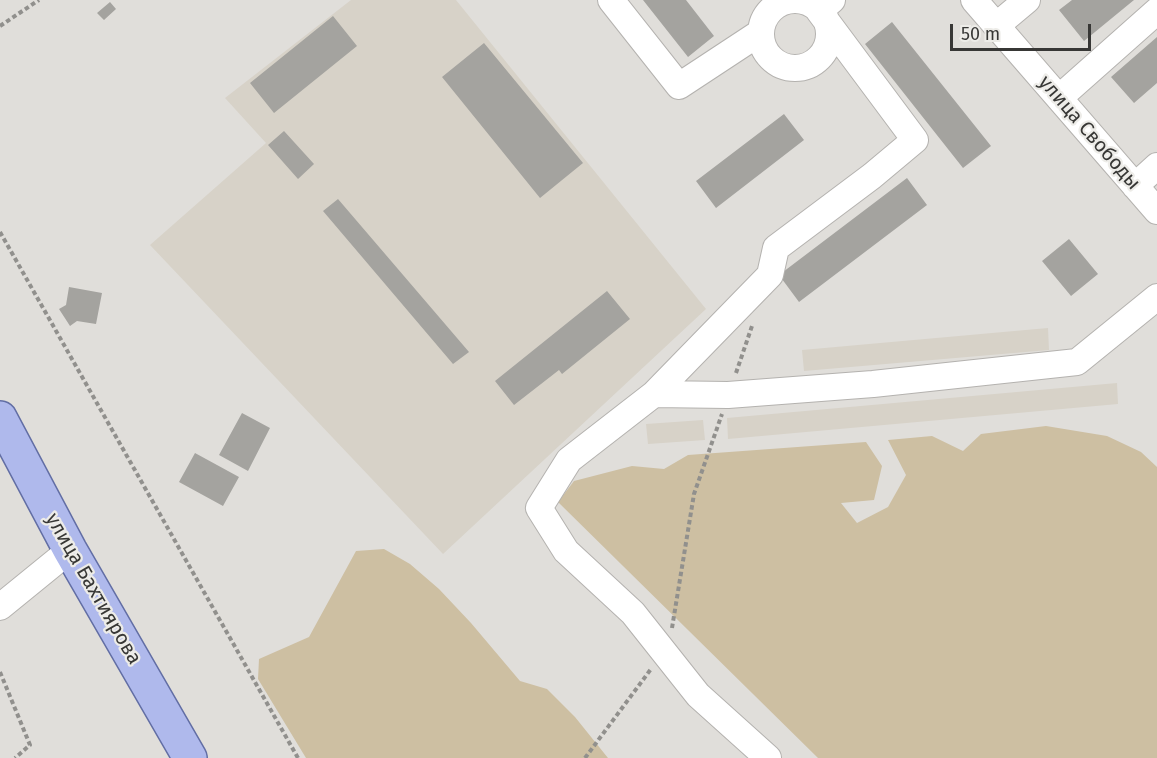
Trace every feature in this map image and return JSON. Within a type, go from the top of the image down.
[{"type":"main road","name":"улица Бахтиярова","points":[[0,418],[70,550],[190,758]]},
{"type":"street","points":[[611,0],[679,86],[761,32]]},
{"type":"street","name":"улица Свободы","points":[[974,0],[1157,211]]},
{"type":"street","points":[[996,26],[1027,0]]},
{"type":"street","points":[[789,1],[819,4],[828,31],[828,42],[823,53],[816,61],[795,68],[784,67],[774,61],[766,53],[761,32],[770,12],[778,5],[789,1]]},
{"type":"street","points":[[768,758],[698,695],[633,613],[566,551],[539,508],[569,460],[654,394],[770,274],[776,248],[872,176],[915,140],[819,4]]},
{"type":"street","points":[[1059,98],[1157,11]]},
{"type":"street","points":[[1135,186],[1157,166]]},
{"type":"street","points":[[654,394],[728,395],[873,384],[1077,362],[1157,297]]},
{"type":"street","points":[[0,607],[70,550]]},
{"type":"path","points":[[0,26],[39,0]]},
{"type":"path","points":[[0,232],[298,758]]},
{"type":"path","points":[[585,758],[664,651],[672,630],[694,494],[755,318]]},
{"type":"path","points":[[0,672],[30,745],[15,758]]},
{"type":"shaded area","points":[[351,0],[456,0],[706,309],[443,554],[150,245],[266,143],[225,98]]},
{"type":"shaded area","points":[[1048,328],[1049,350],[804,371],[802,350]]},
{"type":"shaded area","points":[[1117,383],[1118,404],[728,439],[727,418]]},
{"type":"shaded area","points":[[703,420],[705,440],[648,444],[646,424]]},
{"type":"shaded area","points":[[1046,426],[1107,436],[1141,452],[1157,467],[1157,758],[818,758],[558,502],[574,481],[632,466],[664,469],[688,455],[866,442],[882,466],[874,500],[841,503],[857,523],[888,507],[906,475],[888,440],[932,436],[963,451],[981,434]]},
{"type":"shaded area","points":[[384,549],[410,564],[439,589],[520,681],[547,689],[575,717],[608,758],[306,758],[258,679],[259,659],[309,637],[356,551]]},
{"type":"building","points":[[643,0],[686,0],[714,36],[688,57]]},
{"type":"building","points":[[1072,0],[1134,0],[1084,41],[1059,10]]},
{"type":"building","points":[[110,2],[116,9],[104,20],[97,13]]},
{"type":"building","points":[[333,16],[357,46],[274,113],[250,83]]},
{"type":"building","points":[[892,22],[991,146],[963,168],[865,44]]},
{"type":"building","points":[[1157,37],[1157,83],[1134,103],[1111,77]]},
{"type":"building","points":[[484,43],[583,163],[540,198],[442,77]]},
{"type":"building","points":[[784,114],[804,140],[716,208],[696,181]]},
{"type":"building","points":[[284,131],[314,164],[298,179],[268,145]]},
{"type":"building","points":[[907,178],[927,205],[799,302],[779,275]]},
{"type":"building","points":[[338,199],[469,352],[453,364],[323,211]]},
{"type":"building","points":[[1069,239],[1098,274],[1071,296],[1042,261]]},
{"type":"building","points":[[69,287],[102,293],[96,324],[77,321],[70,326],[59,309],[66,305]]},
{"type":"building","points":[[607,291],[630,319],[562,374],[559,370],[514,405],[495,381]]},
{"type":"building","points":[[242,413],[270,428],[248,471],[219,455]]},
{"type":"building","points":[[195,453],[239,477],[223,506],[179,482]]}]
